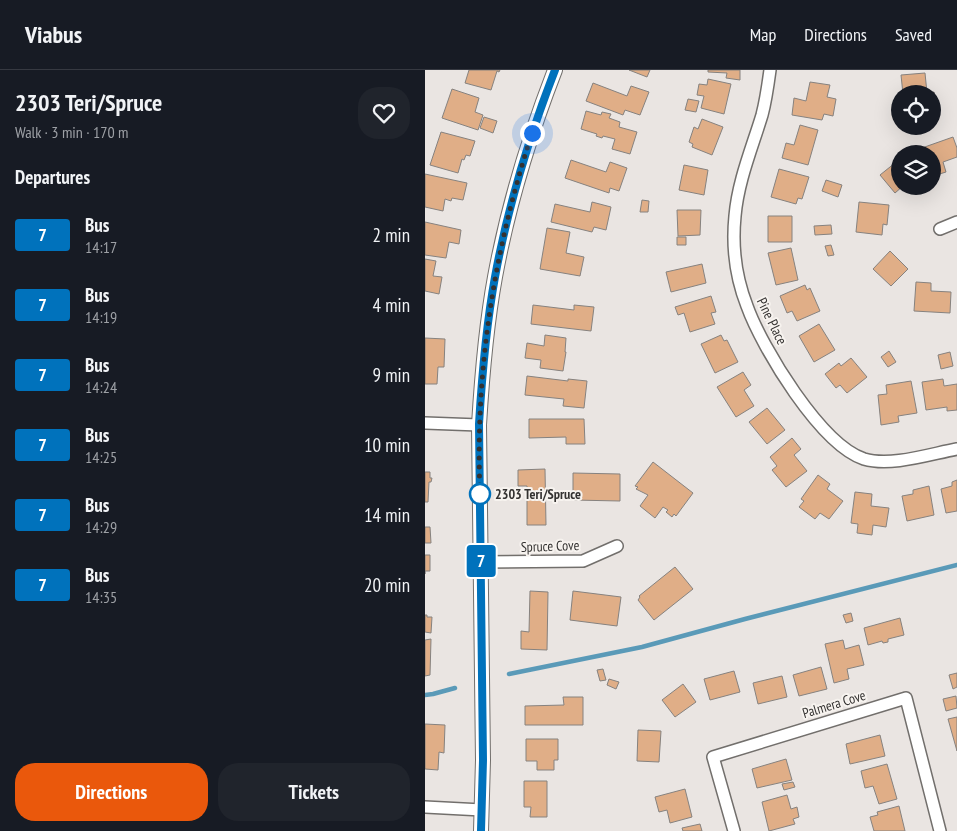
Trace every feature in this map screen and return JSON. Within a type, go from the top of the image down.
[{"type":"street","points":[[481,831],[479,424],[487,327],[504,230],[529,142],[555,70]]},
{"type":"street","name":"Pine Place","points":[[770,70],[763,113],[743,171],[735,217],[736,261],[740,284],[755,326],[797,395],[835,439],[853,454],[873,461],[889,462],[957,449]]},
{"type":"street","points":[[940,229],[957,222]]},
{"type":"street","points":[[425,423],[479,424]]},
{"type":"street","name":"Spruce Cove","points":[[481,562],[583,561],[617,546]]},
{"type":"street","name":"Palmera Cove","points":[[734,831],[713,756],[906,698],[940,831]]},
{"type":"street","points":[[425,807],[482,810]]},
{"type":"building","points":[[469,70],[500,70],[499,72],[497,71],[491,90],[465,83]]},
{"type":"building","points":[[629,70],[650,70],[647,77]]},
{"type":"building","points":[[708,70],[740,70],[740,80],[726,78],[727,73],[708,72]]},
{"type":"building","points":[[925,73],[926,85],[902,85],[901,75]]},
{"type":"building","points":[[708,79],[731,84],[724,114],[701,108],[704,96],[697,95],[699,84],[707,85]]},
{"type":"building","points":[[810,82],[830,85],[827,97],[836,99],[833,116],[824,114],[822,120],[792,115],[794,98],[806,101]]},
{"type":"building","points":[[593,83],[627,96],[631,86],[649,92],[640,115],[625,110],[623,115],[586,101]]},
{"type":"building","points":[[452,89],[479,98],[475,112],[483,115],[478,130],[442,118]]},
{"type":"building","points":[[688,99],[699,101],[696,112],[685,110]]},
{"type":"building","points":[[586,111],[601,115],[602,112],[611,114],[609,118],[620,122],[619,127],[637,132],[630,154],[612,149],[615,139],[603,136],[602,138],[596,136],[597,134],[581,129]]},
{"type":"building","points":[[484,117],[497,121],[493,133],[480,128]]},
{"type":"building","points":[[702,119],[723,127],[712,155],[692,147],[693,144],[689,142],[694,127],[698,129]]},
{"type":"building","points":[[800,125],[818,130],[808,165],[782,158],[786,143],[794,145]]},
{"type":"building","points":[[441,132],[475,141],[470,156],[466,155],[464,160],[462,159],[458,173],[430,165]]},
{"type":"building","points":[[953,137],[957,148],[957,157],[943,162],[946,172],[941,174],[941,145],[930,145]]},
{"type":"building","points":[[571,160],[606,172],[610,162],[627,168],[619,191],[610,188],[609,193],[565,178]]},
{"type":"building","points":[[684,165],[708,170],[704,195],[679,190]]},
{"type":"building","points":[[891,166],[891,188],[880,175]]},
{"type":"building","points":[[779,169],[809,177],[802,199],[798,198],[796,204],[771,197]]},
{"type":"building","points":[[425,174],[467,183],[463,200],[452,198],[451,201],[445,199],[443,211],[425,207]]},
{"type":"building","points":[[826,180],[842,185],[838,197],[822,191]]},
{"type":"building","points":[[642,200],[649,201],[648,212],[640,212]]},
{"type":"building","points":[[592,202],[611,207],[606,230],[594,227],[592,232],[551,222],[555,204],[590,212]]},
{"type":"building","points":[[859,202],[889,205],[887,225],[883,224],[882,235],[856,232]]},
{"type":"building","points":[[677,210],[701,210],[700,235],[678,236]]},
{"type":"building","points":[[768,216],[792,216],[792,242],[768,242]]},
{"type":"building","points":[[425,222],[461,230],[459,244],[449,242],[446,258],[425,255]]},
{"type":"building","points":[[831,225],[832,234],[815,235],[814,226]]},
{"type":"building","points":[[547,228],[570,232],[566,253],[584,257],[580,276],[540,269]]},
{"type":"building","points":[[677,237],[686,237],[686,245],[677,245]]},
{"type":"building","points":[[831,245],[834,255],[828,256],[825,246]]},
{"type":"building","points":[[791,248],[798,280],[776,285],[768,253]]},
{"type":"building","points":[[890,251],[908,269],[891,286],[873,269]]},
{"type":"building","points":[[425,259],[436,261],[433,276],[442,277],[439,294],[425,291]]},
{"type":"building","points":[[702,264],[706,283],[671,292],[666,272]]},
{"type":"building","points":[[916,282],[931,283],[931,291],[951,292],[950,313],[914,311]]},
{"type":"building","points":[[805,285],[807,290],[810,288],[820,311],[797,321],[792,311],[787,313],[780,296]]},
{"type":"building","points":[[711,296],[716,312],[711,313],[715,324],[690,332],[684,313],[678,315],[675,307]]},
{"type":"building","points":[[533,305],[574,310],[574,305],[594,307],[591,331],[531,324]]},
{"type":"building","points":[[819,324],[835,350],[814,362],[799,336]]},
{"type":"building","points":[[545,335],[566,338],[563,371],[540,368],[541,360],[525,358],[527,343],[544,346]]},
{"type":"building","points":[[721,335],[724,341],[727,340],[738,362],[715,373],[701,344]]},
{"type":"building","points":[[425,338],[445,339],[444,367],[438,367],[437,384],[425,384]]},
{"type":"building","points":[[889,351],[896,362],[888,367],[881,357]]},
{"type":"building","points":[[950,352],[953,366],[941,369],[938,355]]},
{"type":"building","points":[[851,358],[867,377],[847,393],[840,385],[836,388],[825,374],[839,363],[841,366]]},
{"type":"building","points":[[743,372],[751,385],[744,390],[754,406],[736,417],[717,387]]},
{"type":"building","points":[[527,376],[568,381],[568,379],[587,381],[584,408],[563,406],[564,399],[525,395]]},
{"type":"building","points":[[943,379],[944,386],[957,384],[957,410],[947,411],[947,407],[926,410],[922,382]]},
{"type":"building","points":[[911,381],[917,413],[898,416],[899,422],[881,425],[878,395],[887,394],[886,385]]},
{"type":"building","points":[[767,408],[785,430],[767,444],[749,422]]},
{"type":"building","points":[[529,419],[584,419],[585,444],[566,444],[566,437],[529,438]]},
{"type":"building","points":[[792,438],[801,449],[794,455],[807,471],[786,487],[772,470],[777,466],[770,457]]},
{"type":"building","points":[[653,462],[693,493],[676,516],[674,514],[672,517],[666,512],[668,510],[663,507],[655,518],[640,506],[648,495],[636,489],[638,487],[635,486]]},
{"type":"building","points":[[545,469],[546,525],[527,525],[527,486],[518,486],[518,470]]},
{"type":"building","points":[[425,472],[430,472],[430,478],[432,478],[431,482],[429,482],[428,502],[425,502]]},
{"type":"building","points":[[573,473],[620,474],[620,501],[573,500]]},
{"type":"building","points":[[818,475],[830,484],[827,489],[843,501],[829,519],[820,513],[815,519],[799,507],[804,501],[801,499]]},
{"type":"building","points":[[957,480],[957,511],[946,513],[941,489],[952,486],[952,482]]},
{"type":"building","points":[[929,486],[934,515],[907,521],[902,496],[913,494],[913,490]]},
{"type":"building","points":[[855,492],[872,494],[871,506],[889,508],[886,527],[873,525],[872,535],[857,533],[858,524],[851,523]]},
{"type":"building","points":[[425,527],[430,527],[431,543],[425,543]]},
{"type":"building","points":[[425,555],[430,555],[430,571],[425,571]]},
{"type":"building","points":[[675,567],[693,589],[654,620],[638,600],[639,596]]},
{"type":"building","points":[[530,591],[548,592],[547,650],[521,649],[521,631],[529,632]]},
{"type":"building","points":[[573,591],[621,597],[617,626],[570,620]]},
{"type":"building","points":[[851,613],[853,621],[846,623],[843,615]]},
{"type":"building","points":[[425,615],[432,617],[431,633],[425,632]]},
{"type":"building","points":[[900,618],[904,635],[888,639],[888,642],[883,643],[882,641],[868,645],[864,628]]},
{"type":"building","points":[[431,639],[430,675],[425,676],[425,640]]},
{"type":"building","points":[[843,640],[845,649],[859,645],[864,665],[847,669],[849,679],[834,683],[825,644]]},
{"type":"building","points":[[821,667],[827,689],[799,696],[793,675]]},
{"type":"building","points":[[603,669],[606,680],[600,681],[597,670]]},
{"type":"building","points":[[734,671],[740,692],[710,700],[704,679]]},
{"type":"building","points":[[957,673],[957,687],[953,689],[949,675]]},
{"type":"building","points":[[782,676],[787,697],[758,704],[753,683]]},
{"type":"building","points":[[609,679],[619,682],[616,689],[607,685]]},
{"type":"building","points":[[683,684],[696,702],[675,717],[662,700]]},
{"type":"building","points":[[956,696],[957,708],[946,711],[943,699]]},
{"type":"building","points":[[563,697],[583,697],[583,725],[525,725],[525,706],[564,705]]},
{"type":"building","points":[[957,717],[957,751],[948,719]]},
{"type":"building","points":[[425,724],[445,725],[444,753],[439,752],[438,770],[425,769]]},
{"type":"building","points":[[638,730],[661,731],[659,762],[637,761]]},
{"type":"building","points":[[880,735],[885,756],[850,764],[846,744]]},
{"type":"building","points":[[526,739],[558,739],[558,760],[554,760],[554,770],[537,770],[537,761],[526,761]]},
{"type":"building","points":[[786,759],[792,780],[757,788],[752,769]]},
{"type":"building","points":[[887,764],[897,799],[879,804],[873,786],[865,788],[861,771]]},
{"type":"building","points":[[524,781],[547,781],[547,817],[530,817],[531,807],[524,807]]},
{"type":"building","points":[[793,782],[795,787],[784,790],[782,784]]},
{"type":"building","points":[[685,789],[692,817],[670,823],[667,810],[659,812],[655,797]]},
{"type":"building","points":[[787,795],[791,809],[797,807],[799,817],[793,819],[795,824],[769,831],[762,802]]},
{"type":"building","points":[[899,806],[905,831],[874,831],[870,817],[878,815],[877,812]]},
{"type":"building","points":[[700,824],[702,831],[683,831],[682,828]]},
{"type":"waterway","points":[[509,674],[642,647],[957,565]]},
{"type":"waterway","points":[[425,695],[455,688]]},
{"type":"bus line","name":"7","points":[[481,831],[483,760],[479,424],[482,376],[487,327],[504,230],[526,150],[555,70]]},
{"type":"place","name":"2303 Teri/Spruce","points":[[480,494]]},
{"type":"route","points":[[480,494],[479,424],[487,327],[504,230],[532,133]]}]
